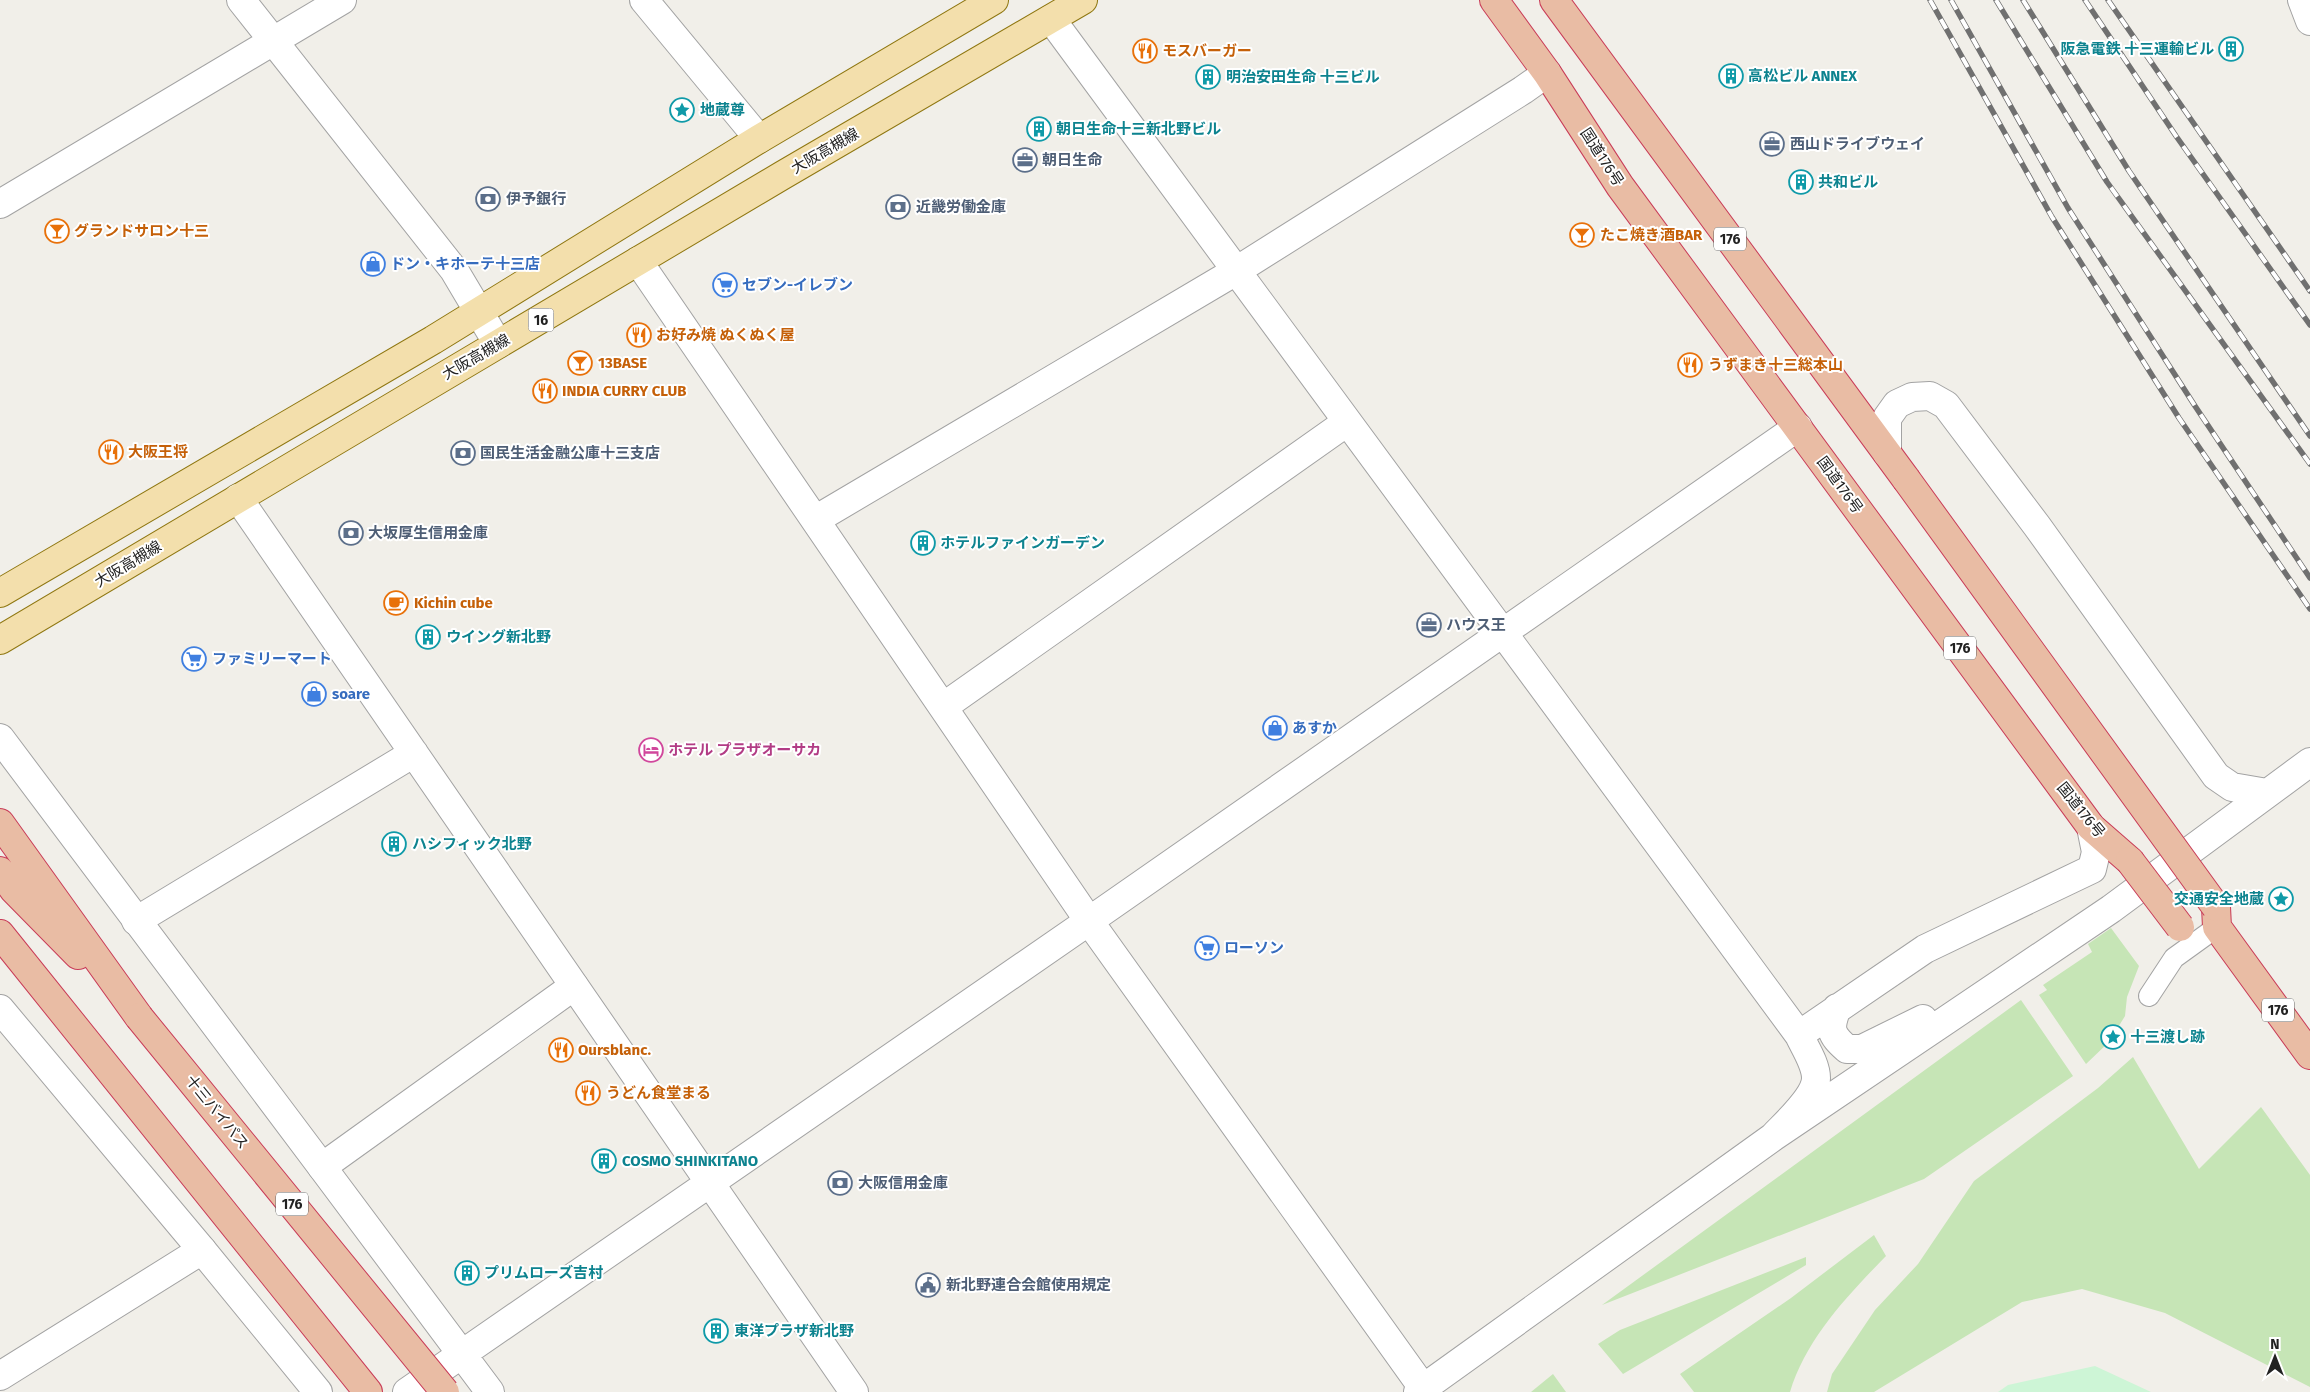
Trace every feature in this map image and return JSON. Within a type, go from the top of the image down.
[{"type":"highway","name":"国道176号","points":[[1494,0],[1547,73],[1620,186],[2091,826],[2130,861],[2180,927],[2216,917]]},
{"type":"highway","name":"176","points":[[1554,0],[1906,479],[2216,917],[2246,965],[2310,1055]]},
{"type":"highway","name":"十三バイパス","points":[[0,823],[139,1017],[445,1392]]},
{"type":"highway","name":"176","points":[[0,871],[14,890],[139,1017]]},
{"type":"highway","points":[[0,934],[368,1392]]},
{"type":"main road","points":[[0,593],[479,312],[759,139],[994,0]]},
{"type":"main road","name":"大阪高槻線","points":[[0,640],[1082,0]]},
{"type":"street","points":[[241,0],[454,270],[498,344]]},
{"type":"street","points":[[3,196],[342,0]]},
{"type":"street","points":[[644,0],[759,139]]},
{"type":"street","points":[[2302,0],[2310,22]]},
{"type":"street","points":[[1051,19],[1799,1035],[1813,1062],[1817,1079],[1811,1096],[1773,1137]]},
{"type":"street","points":[[814,520],[1236,271],[1547,73]]},
{"type":"street","points":[[638,261],[1089,921],[1421,1390],[1773,1137],[2111,909],[2310,762]]},
{"type":"street","points":[[1887,453],[1887,418],[1897,404],[1912,397],[1930,396],[1946,404],[2037,526],[2216,776],[2232,787],[2267,793]]},
{"type":"street","points":[[943,707],[1347,422]]},
{"type":"street","points":[[407,1392],[1503,634],[1798,427]]},
{"type":"street","points":[[238,498],[854,1392]]},
{"type":"street","points":[[0,738],[490,1392]]},
{"type":"street","points":[[136,921],[414,753]]},
{"type":"street","points":[[1799,1035],[1925,949],[2092,869],[2096,852],[2091,826]]},
{"type":"street","points":[[1838,1008],[1831,1023],[1834,1037],[1847,1049],[1862,1049],[2013,975]]},
{"type":"street","points":[[322,1167],[574,986]]},
{"type":"street","points":[[0,1009],[318,1392]]},
{"type":"street","points":[[0,1376],[202,1250]]},
{"type":"lane","points":[[2149,996],[2174,958],[2216,917]]},
{"type":"green space","points":[[2111,928],[2139,966],[2127,997],[2125,1016],[2109,1042],[2086,1064],[2039,995],[2047,990],[2043,985],[2092,952],[2088,944]]},
{"type":"green space","points":[[2021,1000],[2073,1076],[1924,1179],[1602,1305]]},
{"type":"green space","points":[[2133,1057],[2199,1169],[2261,1107],[2310,1175],[2310,1387],[2165,1313],[2082,1289],[2022,1302],[1874,1392],[1827,1392],[1832,1374],[1875,1310],[1918,1264],[1974,1181],[2098,1088]]},
{"type":"green space","points":[[1874,1235],[1886,1256],[1829,1319],[1817,1336],[1806,1354],[1790,1392],[1694,1392],[1680,1374],[1791,1298]]},
{"type":"green space","points":[[1806,1257],[1806,1265],[1623,1374],[1598,1344],[1620,1330]]},
{"type":"green space","points":[[2095,1366],[2151,1392],[1998,1392],[2008,1385]]},
{"type":"green space","points":[[1553,1374],[1566,1392],[1531,1392]]},
{"type":"railway","points":[[1930,0],[2052,217],[2179,418],[2310,609]]},
{"type":"railway","points":[[1951,0],[2068,208],[2195,406],[2310,578]]},
{"type":"railway","points":[[1996,0],[2107,182],[2310,464]]},
{"type":"railway","points":[[2023,0],[2129,171],[2310,436]]},
{"type":"railway","points":[[2085,0],[2176,136],[2310,325]]},
{"type":"railway","points":[[2108,0],[2310,291]]},
{"type":"place","name":"阪急電鉄 十三運輸ビル","points":[[2231,49]]},
{"type":"place","name":"モスバーガー","points":[[1145,51]]},
{"type":"place","name":"高松ビル ANNEX","points":[[1731,76]]},
{"type":"place","name":"明治安田生命 十三ビル","points":[[1208,77]]},
{"type":"place","name":"地蔵尊","points":[[682,110]]},
{"type":"place","name":"朝日生命十三新北野ビル","points":[[1039,129]]},
{"type":"place","name":"西山ドライブウェイ","points":[[1772,144]]},
{"type":"place","name":"朝日生命","points":[[1025,160]]},
{"type":"place","name":"共和ビル","points":[[1801,182]]},
{"type":"place","name":"伊予銀行","points":[[488,199]]},
{"type":"place","name":"近畿労働金庫","points":[[898,207]]},
{"type":"place","name":"グランドサロン十三","points":[[57,231]]},
{"type":"place","name":"たこ焼き酒BAR","points":[[1582,235]]},
{"type":"place","name":"ドン・キホーテ十三店","points":[[373,264]]},
{"type":"place","name":"セブン-イレブン","points":[[725,285]]},
{"type":"place","name":"お好み焼 ぬくぬく屋","points":[[639,335]]},
{"type":"place","name":"13BASE","points":[[580,363]]},
{"type":"place","name":"うずまき十三総本山","points":[[1690,365]]},
{"type":"place","name":"INDIA CURRY CLUB","points":[[545,391]]},
{"type":"place","name":"大阪王将","points":[[111,452]]},
{"type":"place","name":"国民生活金融公庫十三支店","points":[[463,453]]},
{"type":"place","name":"大坂厚生信用金庫","points":[[351,533]]},
{"type":"place","name":"ホテルファインガーデン","points":[[923,543]]},
{"type":"place","name":"Kichin cube","points":[[396,603]]},
{"type":"place","name":"ハウス王","points":[[1429,625]]},
{"type":"place","name":"ウイング新北野","points":[[428,637]]},
{"type":"place","name":"ファミリーマート","points":[[194,659]]},
{"type":"place","name":"soare","points":[[314,694]]},
{"type":"place","name":"あすか","points":[[1275,728]]},
{"type":"place","name":"ホテル プラザオーサカ","points":[[651,750]]},
{"type":"place","name":"ハシフィック北野","points":[[394,844]]},
{"type":"place","name":"交通安全地蔵","points":[[2281,899]]},
{"type":"place","name":"ローソン","points":[[1207,948]]},
{"type":"place","name":"十三渡し跡","points":[[2113,1037]]},
{"type":"place","name":"Oursblanc.","points":[[561,1050]]},
{"type":"place","name":"うどん食堂まる","points":[[588,1093]]},
{"type":"place","name":"COSMO SHINKITANO","points":[[604,1161]]},
{"type":"place","name":"大阪信用金庫","points":[[840,1183]]},
{"type":"place","name":"プリムローズ吉村","points":[[467,1273]]},
{"type":"place","name":"新北野連合会館使用規定","points":[[928,1285]]},
{"type":"place","name":"東洋プラザ新北野","points":[[716,1331]]}]
